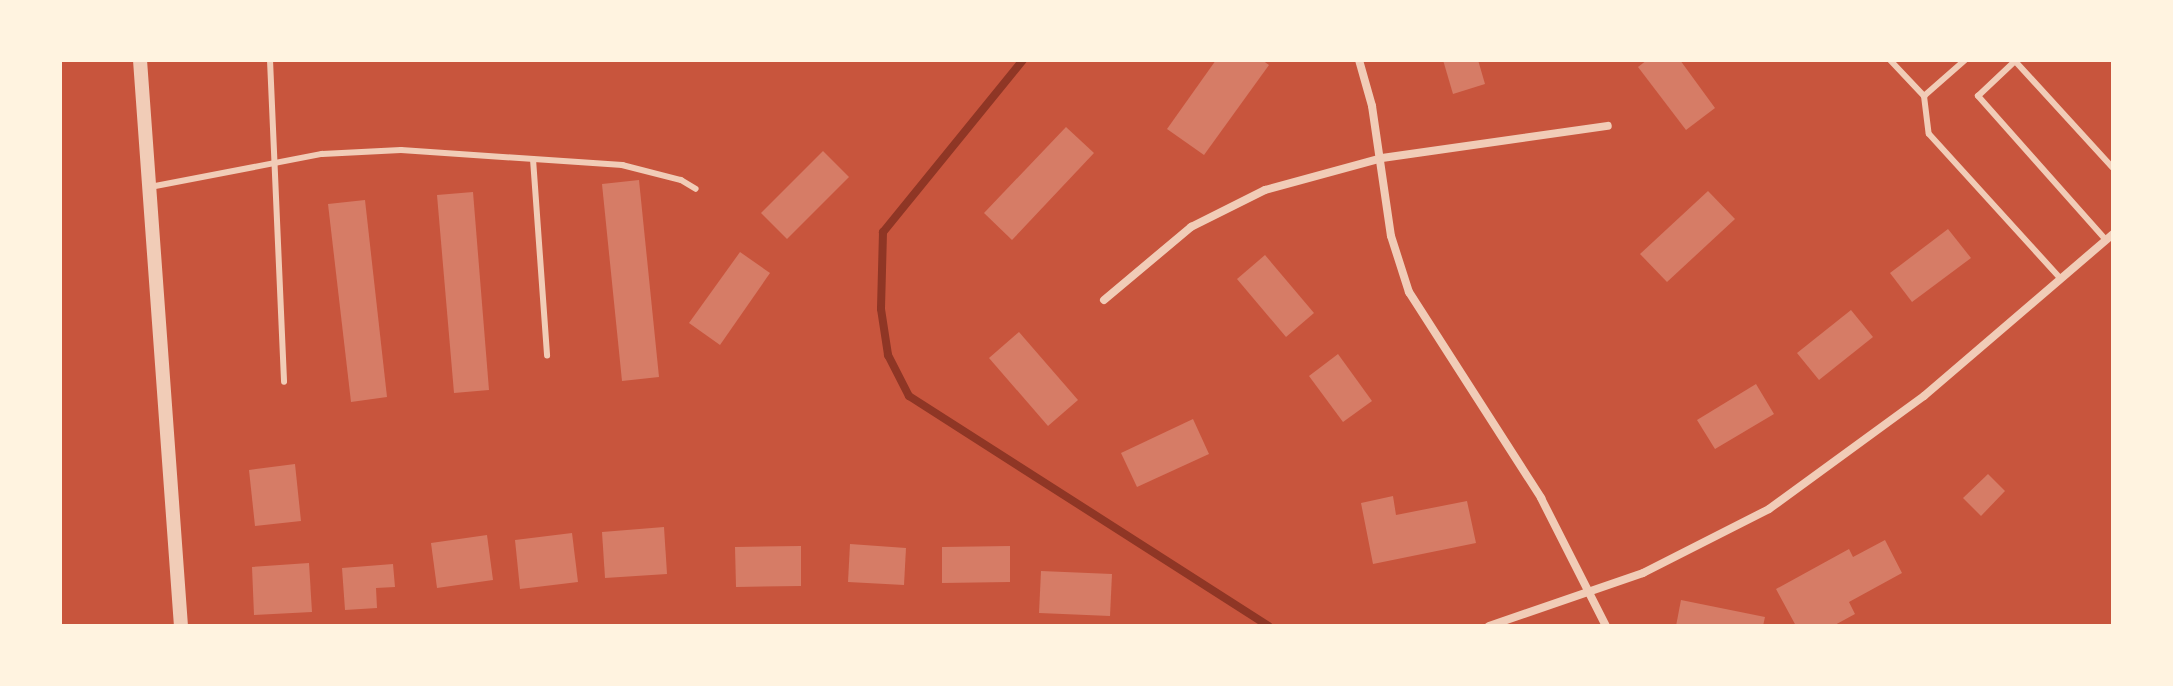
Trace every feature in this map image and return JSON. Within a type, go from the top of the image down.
[{"type":"street","points":[[140,60],[181,626]]},
{"type":"street","points":[[1359,60],[1382,158],[1391,236],[1409,292],[1541,498],[1606,626]]},
{"type":"street","points":[[1104,300],[1214,212],[1317,173],[1382,158],[1608,126]]},
{"type":"street","points":[[1489,626],[1590,593],[1711,542],[1769,509],[1924,396],[2110,237]]},
{"type":"lane","points":[[270,60],[284,382]]},
{"type":"lane","points":[[1890,60],[1924,96],[1929,134],[2061,279]]},
{"type":"lane","points":[[1924,96],[1965,60]]},
{"type":"lane","points":[[2110,237],[1978,96],[2015,61],[2113,168]]},
{"type":"lane","points":[[150,187],[322,154],[401,150],[622,165],[696,189]]},
{"type":"lane","points":[[533,159],[547,356]]},
{"type":"building","points":[[1216,60],[1262,60],[1269,65],[1204,155],[1167,129]]},
{"type":"building","points":[[1443,60],[1478,60],[1485,84],[1453,94]]},
{"type":"building","points":[[1647,60],[1680,60],[1715,108],[1686,130],[1638,67]]},
{"type":"building","points":[[1066,127],[1094,153],[1012,240],[984,213]]},
{"type":"building","points":[[823,151],[849,177],[787,239],[761,213]]},
{"type":"building","points":[[639,180],[659,377],[622,381],[602,184]]},
{"type":"building","points":[[1708,191],[1735,219],[1667,282],[1640,254]]},
{"type":"building","points":[[473,192],[489,390],[454,393],[437,195]]},
{"type":"building","points":[[365,200],[387,397],[351,402],[328,204]]},
{"type":"building","points":[[1948,229],[1971,258],[1912,302],[1890,273]]},
{"type":"building","points":[[740,252],[770,273],[720,345],[689,323]]},
{"type":"building","points":[[1265,255],[1314,313],[1286,337],[1237,279]]},
{"type":"building","points":[[1851,310],[1873,337],[1819,380],[1797,353]]},
{"type":"building","points":[[1019,332],[1078,400],[1048,426],[989,358]]},
{"type":"building","points":[[1338,354],[1372,401],[1343,422],[1309,376]]},
{"type":"building","points":[[1756,384],[1774,414],[1715,449],[1697,420]]},
{"type":"building","points":[[1193,419],[1209,454],[1137,487],[1121,453]]},
{"type":"building","points":[[295,464],[301,521],[255,526],[249,470]]},
{"type":"building","points":[[1988,474],[2005,491],[1981,516],[1963,498]]},
{"type":"building","points":[[1393,496],[1396,515],[1467,501],[1476,543],[1373,564],[1361,503]]},
{"type":"building","points":[[664,527],[667,574],[605,578],[602,532]]},
{"type":"building","points":[[572,533],[578,582],[520,589],[515,540]]},
{"type":"building","points":[[487,535],[493,580],[437,588],[431,543]]},
{"type":"building","points":[[1885,540],[1902,573],[1849,602],[1855,614],[1833,626],[1796,626],[1776,589],[1849,549],[1853,557]]},
{"type":"building","points":[[850,544],[906,548],[904,585],[848,582]]},
{"type":"building","points":[[801,546],[801,586],[736,587],[735,547]]},
{"type":"building","points":[[1010,546],[1010,582],[942,583],[942,547]]},
{"type":"building","points":[[309,563],[312,612],[254,615],[252,567]]},
{"type":"building","points":[[393,564],[395,587],[376,588],[377,608],[345,610],[342,568]]},
{"type":"building","points":[[1041,571],[1112,574],[1110,616],[1039,613]]},
{"type":"building","points":[[1681,600],[1765,617],[1763,626],[1676,626]]},
{"type":"waterway","points":[[1023,60],[883,232],[881,309],[888,355],[909,396],[1269,626]]}]
